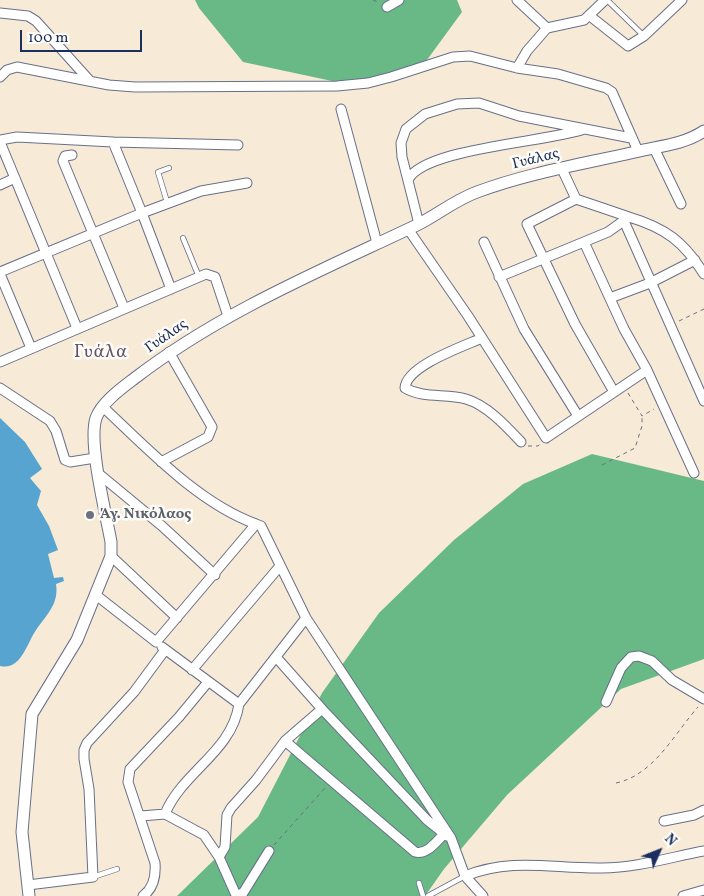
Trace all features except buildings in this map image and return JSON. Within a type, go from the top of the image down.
[{"type":"street","points":[[387,6],[400,0]]},
{"type":"street","points":[[517,0],[547,28]]},
{"type":"street","points":[[592,0],[603,2]]},
{"type":"street","points":[[590,16],[625,46],[631,45],[644,36],[682,0]]},
{"type":"street","points":[[517,68],[526,51],[547,28],[580,22],[590,16],[603,2]]},
{"type":"street","points":[[0,13],[28,16],[36,21],[90,81]]},
{"type":"street","points":[[0,76],[7,70],[17,67],[134,87],[337,86],[368,83],[453,56],[470,56],[517,68],[558,74],[606,88],[616,98],[638,151]]},
{"type":"street","points":[[419,224],[402,157],[401,143],[406,129],[425,114],[457,104],[479,103],[518,116],[631,138]]},
{"type":"street","points":[[341,109],[377,243]]},
{"type":"street","points":[[408,180],[416,169],[450,157],[587,128]]},
{"type":"street","name":"Γυάλας","points":[[29,890],[22,832],[32,714],[78,640],[110,556],[111,542],[95,458],[94,423],[103,407],[118,392],[169,352],[228,316],[275,291],[419,224],[477,192],[562,169],[638,151],[669,146],[704,131]]},
{"type":"street","points":[[77,328],[0,141],[18,137],[113,142],[238,145]]},
{"type":"street","points":[[113,142],[171,289]]},
{"type":"street","points":[[654,148],[681,204]]},
{"type":"street","points":[[72,155],[65,156],[63,161],[124,308]]},
{"type":"street","points":[[562,169],[576,199],[627,219],[644,222],[681,243],[704,274]]},
{"type":"street","points":[[0,185],[15,178]]},
{"type":"street","points":[[30,348],[0,273],[167,202],[201,191],[247,183]]},
{"type":"street","points":[[576,199],[527,224],[575,324],[614,392]]},
{"type":"street","points":[[499,277],[584,242],[627,219]]},
{"type":"street","points":[[627,219],[650,283],[704,401]]},
{"type":"street","points":[[408,229],[482,338],[546,438],[647,370]]},
{"type":"street","points":[[484,242],[524,328],[578,416]]},
{"type":"street","points":[[584,242],[647,370],[694,473]]},
{"type":"street","points":[[610,298],[650,283],[695,260]]},
{"type":"street","points":[[0,362],[206,274],[215,277],[228,316]]},
{"type":"street","points":[[482,338],[423,366],[410,376],[405,388],[415,394],[467,399],[478,404],[521,442]]},
{"type":"street","points":[[161,462],[208,437],[212,427],[169,352]]},
{"type":"street","points":[[0,388],[50,421],[56,431],[61,455],[65,460],[70,462],[95,458]]},
{"type":"street","points":[[103,407],[161,462],[225,511],[256,524],[265,532],[306,618],[447,836],[466,876],[483,896]]},
{"type":"street","points":[[99,474],[162,526],[215,575]]},
{"type":"street","points":[[156,642],[215,575],[256,524]]},
{"type":"street","points":[[110,556],[177,618]]},
{"type":"street","points":[[192,670],[280,566]]},
{"type":"street","points":[[96,595],[239,704]]},
{"type":"street","points":[[165,814],[182,789],[220,748],[235,722],[239,704],[306,618]]},
{"type":"street","points":[[29,890],[93,876],[90,804],[84,750],[87,743],[134,692],[166,650]]},
{"type":"street","points":[[606,702],[621,668],[631,657],[639,656],[652,661],[666,675],[704,700]]},
{"type":"street","points":[[276,657],[373,765],[427,820],[447,836]]},
{"type":"street","points":[[143,896],[147,893],[156,875],[155,863],[141,816],[128,782],[130,769],[208,682]]},
{"type":"street","points":[[219,857],[225,847],[227,815],[285,741],[322,709]]},
{"type":"street","points":[[285,741],[333,780],[415,852],[421,854],[427,851],[447,836]]},
{"type":"street","points":[[664,821],[704,810]]},
{"type":"street","points":[[141,816],[165,814],[204,835],[219,857],[234,892],[239,895],[269,851]]},
{"type":"street","points":[[466,876],[503,865],[540,864],[600,868],[624,867],[704,851]]},
{"type":"street","points":[[683,896],[704,890]]},
{"type":"lane","points":[[603,2],[644,36]]},
{"type":"lane","points":[[167,202],[158,172],[169,168]]},
{"type":"lane","points":[[183,238],[199,277]]},
{"type":"lane","points":[[93,876],[117,869]]},
{"type":"lane","points":[[428,896],[466,876]]},
{"type":"lane","points":[[419,883],[423,896]]},
{"type":"path","points":[[669,325],[704,309]]},
{"type":"path","points":[[602,465],[635,448],[642,426],[642,416],[623,386]]},
{"type":"path","points":[[642,416],[662,402]]},
{"type":"path","points":[[521,442],[530,447],[538,446],[546,438]]},
{"type":"path","points":[[616,783],[631,780],[658,758],[704,700]]},
{"type":"path","points":[[269,851],[333,780]]},
{"type":"green space","points":[[195,0],[457,0],[462,12],[424,64],[346,84],[243,62],[199,8]]},
{"type":"green space","points":[[592,454],[704,481],[704,659],[621,689],[507,795],[444,869],[425,896],[177,896],[258,817],[322,693],[379,613],[454,540],[523,484]]},
{"type":"water","points":[[0,418],[25,442],[42,469],[30,478],[41,491],[37,505],[49,526],[58,550],[48,554],[54,578],[63,577],[64,581],[56,584],[54,603],[22,655],[13,664],[7,666],[0,666]]},
{"type":"place","name":"Άγ. Νικόλαος","points":[[90,515]]},
{"type":"district","name":"Γυάλα","points":[[101,354]]}]
